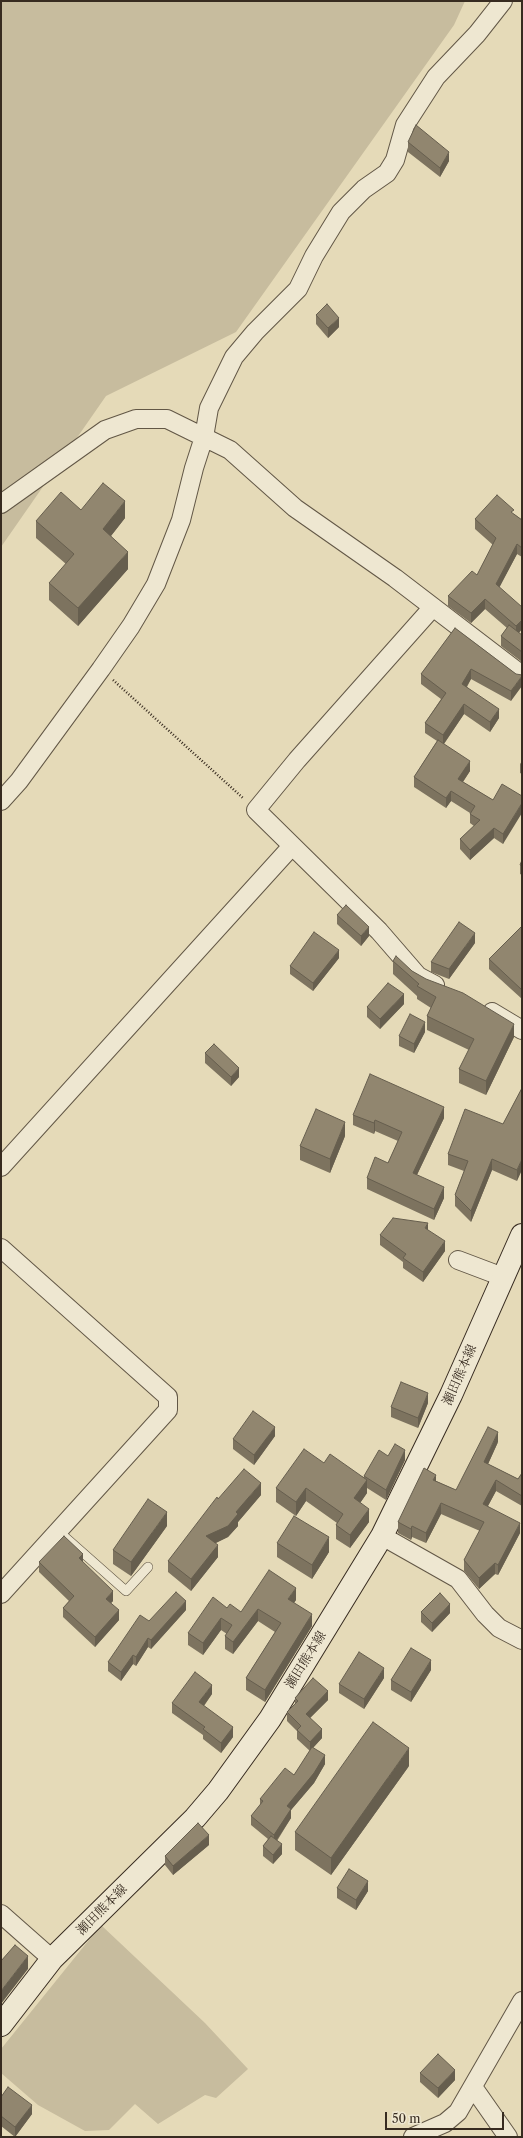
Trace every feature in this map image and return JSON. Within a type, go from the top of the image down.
[{"type":"main road","name":"瀬田熊本線","points":[[1,2025],[52,1959],[195,1818],[218,1791],[270,1719],[382,1536],[451,1395],[522,1235]]},
{"type":"street","points":[[1,801],[19,781],[101,669],[131,626],[156,584],[181,520],[194,468],[204,437],[210,408],[234,357],[255,332],[298,289],[314,256],[341,212],[364,189],[387,173],[395,160],[405,126],[436,77],[477,34],[503,1]]},
{"type":"street","points":[[1,504],[105,430],[136,419],[167,419],[230,450],[296,508],[432,607],[522,675]]},
{"type":"street","points":[[432,607],[297,760],[256,810],[384,936],[418,976],[431,984],[452,991]]},
{"type":"street","points":[[1,1167],[292,846]]},
{"type":"street","points":[[477,1003],[522,1030]]},
{"type":"street","points":[[1,1248],[168,1397],[168,1410],[1,1594]]},
{"type":"street","points":[[458,1260],[504,1277]]},
{"type":"street","points":[[382,1536],[458,1579],[485,1614],[499,1628],[522,1640]]},
{"type":"street","points":[[1,1914],[52,1959]]},
{"type":"street","points":[[413,2137],[445,2123],[458,2112],[474,2087],[522,2001]]},
{"type":"street","points":[[474,2087],[508,2137]]},
{"type":"lane","points":[[58,1531],[126,1591],[148,1567]]},
{"type":"path","points":[[101,669],[256,810]]},
{"type":"shaded area","points":[[1,1],[465,1],[454,25],[236,332],[106,396],[1,547]]},
{"type":"shaded area","points":[[101,1925],[205,2023],[248,2069],[216,2098],[205,2095],[158,2124],[135,2104],[109,2130],[85,2131],[38,2105],[1,2073],[1,2049]]},
{"type":"building","points":[[416,125],[449,152],[440,168],[408,142]]},
{"type":"building","points":[[327,304],[339,318],[328,328],[316,315]]},
{"type":"building","points":[[103,483],[125,501],[103,529],[128,552],[78,608],[49,583],[74,554],[36,521],[61,492],[81,510]]},
{"type":"building","points":[[497,495],[514,510],[511,512],[522,520],[522,548],[517,544],[496,584],[522,607],[522,620],[516,626],[485,599],[471,613],[448,596],[472,571],[477,575],[496,538],[475,519]]},
{"type":"building","points":[[509,625],[522,635],[522,652],[501,636]]},
{"type":"building","points":[[455,628],[516,674],[522,676],[511,691],[471,669],[462,684],[499,709],[490,722],[464,704],[443,735],[425,723],[446,693],[421,674]]},
{"type":"building","points":[[438,740],[470,761],[458,779],[493,800],[502,784],[522,796],[522,803],[503,834],[494,828],[470,850],[460,839],[480,820],[470,814],[475,806],[451,791],[446,798],[414,777]]},
{"type":"building","points":[[346,905],[369,927],[361,936],[337,915]]},
{"type":"building","points":[[459,922],[475,933],[449,969],[431,962]]},
{"type":"building","points":[[522,926],[522,990],[489,959]]},
{"type":"building","points":[[314,932],[339,950],[313,983],[290,966]]},
{"type":"building","points":[[396,956],[412,971],[426,979],[463,993],[514,1024],[486,1081],[459,1069],[474,1039],[427,1016],[436,997],[417,986],[419,984],[393,961]]},
{"type":"building","points":[[388,983],[404,994],[380,1019],[367,1007]]},
{"type":"building","points":[[410,1014],[425,1022],[414,1044],[399,1036]]},
{"type":"building","points":[[214,1044],[239,1068],[231,1077],[205,1053]]},
{"type":"building","points":[[370,1074],[444,1107],[413,1173],[444,1187],[434,1209],[367,1178],[375,1157],[388,1163],[402,1132],[375,1120],[374,1123],[353,1115]]},
{"type":"building","points":[[522,1088],[522,1159],[517,1170],[492,1159],[471,1211],[455,1195],[468,1161],[448,1154],[465,1109],[503,1124]]},
{"type":"building","points":[[316,1109],[345,1122],[330,1159],[300,1146]]},
{"type":"building","points":[[393,1218],[428,1223],[425,1228],[445,1241],[423,1272],[403,1258],[406,1254],[380,1235]]},
{"type":"building","points":[[401,1382],[428,1393],[418,1418],[391,1407]]},
{"type":"building","points":[[253,1411],[275,1427],[254,1455],[233,1439]]},
{"type":"building","points":[[488,1427],[498,1432],[484,1462],[518,1479],[522,1473],[522,1496],[496,1480],[483,1504],[520,1523],[498,1565],[495,1563],[479,1578],[464,1560],[484,1522],[441,1503],[426,1533],[412,1526],[411,1529],[398,1522],[424,1468],[436,1475],[433,1480],[456,1490]]},
{"type":"building","points":[[395,1444],[405,1450],[386,1490],[364,1476],[379,1450],[388,1456]]},
{"type":"building","points":[[304,1449],[324,1463],[330,1454],[367,1480],[354,1498],[369,1509],[350,1535],[336,1525],[343,1514],[306,1488],[296,1502],[276,1488]]},
{"type":"building","points":[[244,1469],[261,1483],[236,1512],[238,1514],[228,1526],[206,1536],[218,1545],[191,1579],[168,1561],[217,1497],[218,1499]]},
{"type":"building","points":[[148,1499],[167,1512],[131,1562],[113,1550]]},
{"type":"building","points":[[294,1516],[329,1537],[312,1565],[277,1543]]},
{"type":"building","points":[[64,1536],[83,1554],[79,1558],[113,1591],[106,1599],[119,1610],[95,1637],[63,1608],[74,1596],[39,1562]]},
{"type":"building","points":[[269,1570],[296,1588],[288,1599],[312,1614],[265,1690],[246,1678],[281,1623],[258,1609],[233,1642],[225,1636],[232,1625],[221,1618],[203,1643],[188,1633],[213,1597],[227,1608],[230,1604],[241,1612]]},
{"type":"building","points":[[176,1592],[186,1601],[151,1640],[148,1638],[136,1657],[133,1655],[121,1672],[108,1662],[140,1615],[149,1621]]},
{"type":"building","points":[[440,1593],[450,1604],[432,1623],[421,1612]]},
{"type":"building","points":[[411,1648],[431,1660],[411,1692],[391,1680]]},
{"type":"building","points":[[359,1652],[384,1668],[364,1699],[339,1684]]},
{"type":"building","points":[[195,1672],[212,1685],[199,1702],[233,1727],[221,1743],[203,1729],[205,1727],[172,1703]]},
{"type":"building","points":[[313,1678],[328,1691],[306,1714],[322,1729],[310,1742],[297,1730],[301,1726],[287,1712],[298,1701],[295,1698]]},
{"type":"building","points":[[373,1722],[409,1748],[331,1858],[295,1832]]},
{"type":"building","points":[[312,1747],[325,1755],[314,1773],[287,1806],[291,1809],[274,1835],[251,1816],[263,1801],[260,1799],[285,1768],[294,1775]]},
{"type":"building","points":[[198,1823],[209,1835],[173,1866],[165,1856]]},
{"type":"building","points":[[271,1836],[282,1844],[273,1855],[263,1846]]},
{"type":"building","points":[[349,1869],[368,1881],[356,1900],[337,1888]]},
{"type":"building","points":[[15,1945],[28,1956],[1,1991],[1,1961]]},
{"type":"building","points":[[438,2054],[455,2070],[438,2088],[420,2073]]},
{"type":"building","points":[[8,2087],[32,2105],[15,2127],[1,2116],[1,2097]]}]
